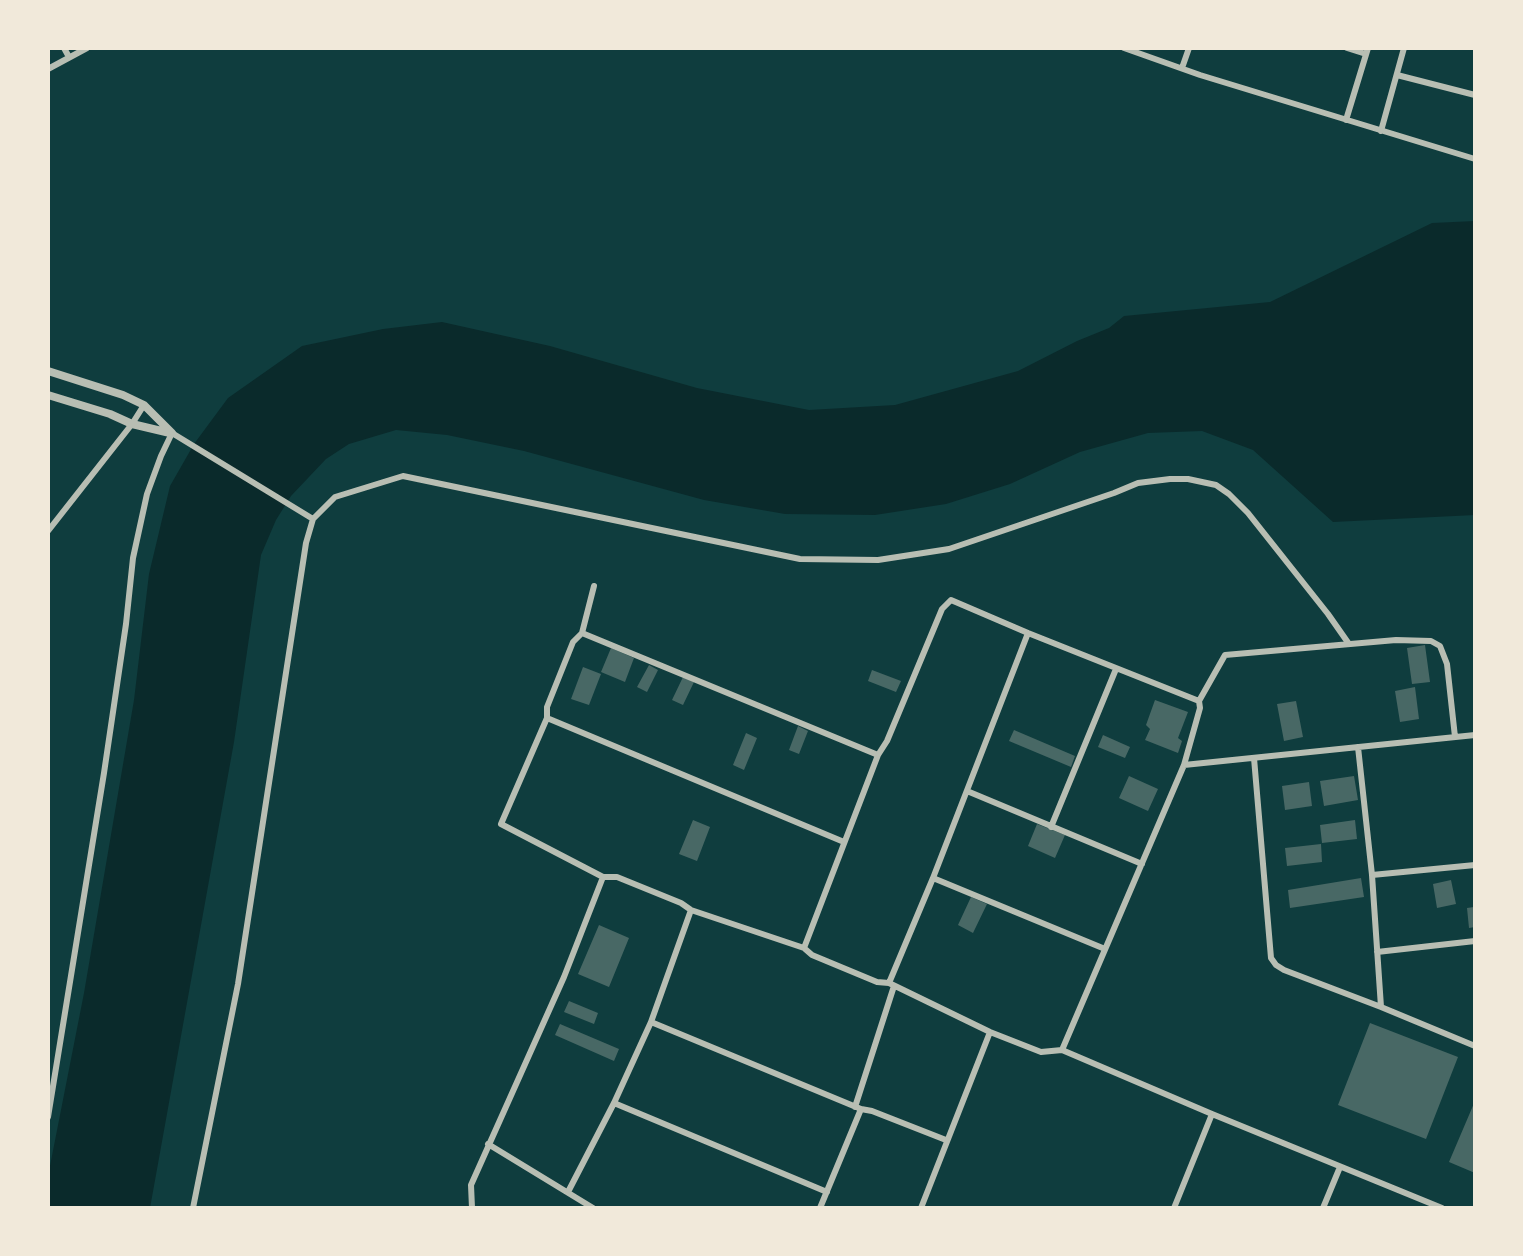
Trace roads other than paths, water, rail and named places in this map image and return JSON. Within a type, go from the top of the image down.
[{"type":"street","points":[[64,48],[69,57]]},
{"type":"street","points":[[48,69],[87,48]]},
{"type":"street","points":[[1124,48],[1475,159]]},
{"type":"street","points":[[1182,68],[1189,48]]},
{"type":"street","points":[[1346,120],[1367,51],[1347,48]]},
{"type":"street","points":[[1381,131],[1404,48]]},
{"type":"street","points":[[1397,75],[1475,95]]},
{"type":"street","points":[[48,371],[123,395],[144,405],[172,433],[313,519]]},
{"type":"street","points":[[48,395],[110,414],[132,424],[172,433]]},
{"type":"street","points":[[48,531],[132,424],[144,405]]},
{"type":"street","points":[[48,1116],[106,762],[133,558],[147,494],[172,433]]},
{"type":"street","points":[[193,1208],[238,984],[306,543],[313,519],[335,497],[403,476],[800,559],[878,560],[949,549],[1114,493],[1137,483],[1188,479],[1216,484],[1248,513],[1349,644]]},
{"type":"street","points":[[594,586],[582,633],[573,642],[547,707],[547,718],[501,824],[603,877],[617,878],[681,903],[691,910],[804,948],[812,955],[877,982],[891,985],[990,1032],[1041,1052],[1062,1050],[1442,1208]]},
{"type":"street","points":[[804,948],[878,755],[887,741],[942,609],[951,600],[1199,701]]},
{"type":"street","points":[[582,633],[878,755]]},
{"type":"street","points":[[820,1208],[858,1108],[891,985],[1028,633]]},
{"type":"street","points":[[1062,1050],[1184,765],[1200,708],[1199,701],[1225,655],[1396,640],[1431,641],[1440,646],[1447,664],[1455,737]]},
{"type":"street","points":[[1051,827],[1116,669]]},
{"type":"street","points":[[547,718],[844,842]]},
{"type":"street","points":[[1184,765],[1475,735]]},
{"type":"street","points":[[1358,747],[1372,875],[1381,1007]]},
{"type":"street","points":[[1254,758],[1271,958],[1276,965],[1475,1046]]},
{"type":"street","points":[[967,791],[1142,864]]},
{"type":"street","points":[[1372,875],[1475,865]]},
{"type":"street","points":[[472,1208],[471,1185],[564,977],[603,877]]},
{"type":"street","points":[[933,878],[1105,949]]},
{"type":"street","points":[[568,1192],[614,1103],[651,1022],[691,910]]},
{"type":"street","points":[[1377,952],[1475,941]]},
{"type":"street","points":[[651,1022],[858,1108],[872,1111],[946,1140]]},
{"type":"street","points":[[921,1208],[990,1032]]},
{"type":"street","points":[[614,1103],[827,1192]]},
{"type":"street","points":[[1174,1208],[1212,1114]]},
{"type":"street","points":[[488,1144],[593,1208]]},
{"type":"street","points":[[1323,1208],[1340,1167]]},
{"type":"water","points":[[1475,221],[1475,515],[1333,522],[1253,450],[1202,431],[1148,433],[1080,452],[1010,484],[946,504],[875,515],[785,514],[704,500],[524,451],[447,435],[396,430],[349,444],[326,459],[291,496],[276,520],[261,555],[234,742],[150,1208],[48,1208],[48,1176],[84,993],[134,700],[149,574],[170,486],[194,444],[228,398],[302,346],[383,329],[442,322],[550,346],[697,388],[809,410],[895,405],[1018,371],[1077,341],[1109,328],[1124,316],[1270,302],[1432,223]]}]
